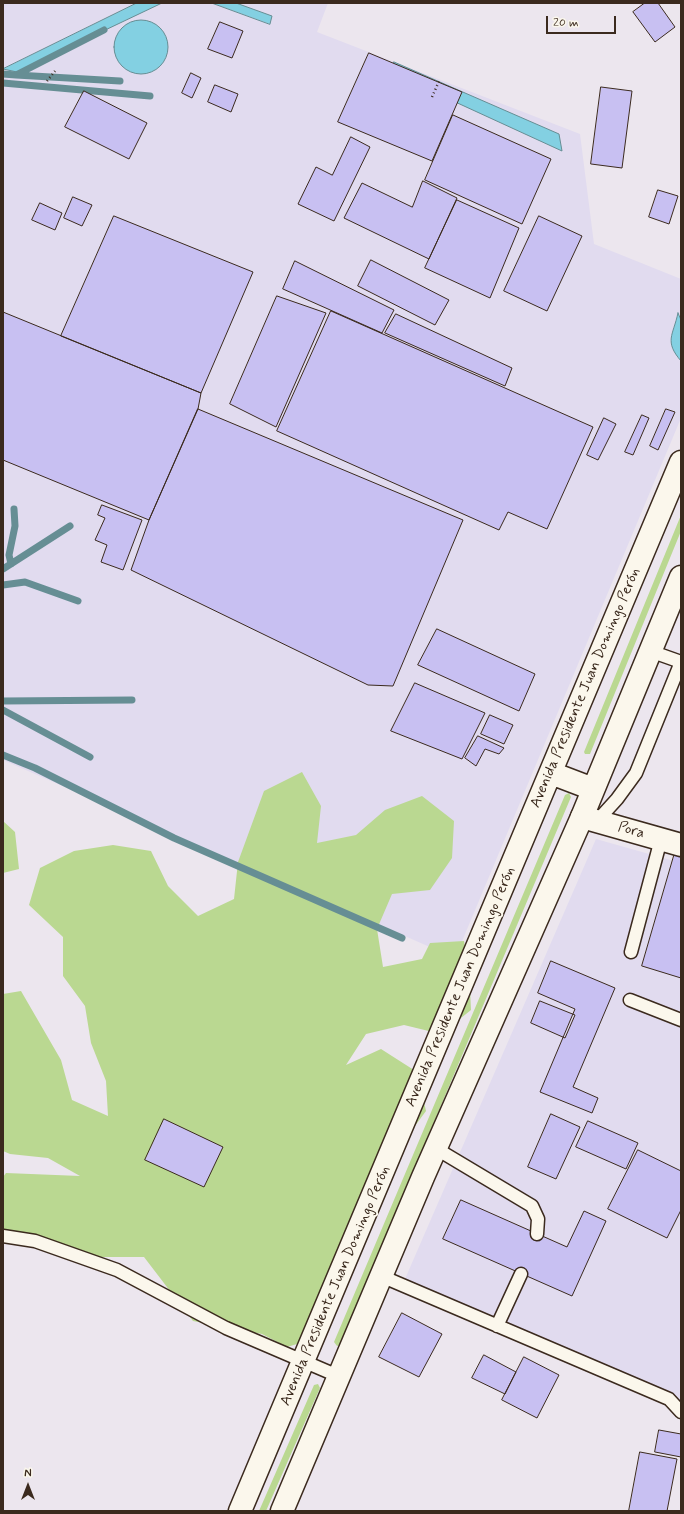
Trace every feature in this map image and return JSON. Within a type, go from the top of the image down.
[{"type":"main road","name":"Avenida Presidente Juan Domingo Perón","points":[[240,1511],[304,1362],[681,462]]},
{"type":"main road","points":[[282,1511],[435,1148],[589,819],[593,789],[681,577]]},
{"type":"main road","points":[[551,772],[593,789]]},
{"type":"main road","name":"Pora","points":[[589,819],[671,842]]},
{"type":"lane","points":[[589,819],[617,799],[636,772],[681,662],[650,651]]},
{"type":"lane","points":[[632,952],[671,842]]},
{"type":"lane","points":[[630,1000],[681,1020]]},
{"type":"lane","points":[[435,1148],[532,1206],[538,1220],[537,1234]]},
{"type":"lane","points":[[3,1236],[35,1241],[117,1270],[226,1328],[338,1376]]},
{"type":"lane","points":[[497,1326],[521,1274]]},
{"type":"lane","points":[[381,1276],[669,1399],[681,1412]]},
{"type":"path","points":[[47,81],[55,71]]},
{"type":"path","points":[[432,97],[440,79]]},
{"type":"shaded area","points":[[3,3],[328,3],[317,32],[580,134],[594,244],[681,279],[681,418],[455,958],[3,760]]},
{"type":"shaded area","points":[[596,839],[681,863],[681,1400],[405,1279]]},
{"type":"green space","points":[[681,515],[681,531],[590,754],[585,754],[584,752]]},
{"type":"green space","points":[[302,772],[321,806],[317,843],[356,835],[385,810],[422,796],[454,821],[452,858],[430,890],[392,894],[377,929],[383,967],[422,959],[430,943],[464,941],[469,969],[471,1010],[441,1034],[404,1025],[366,1034],[346,1065],[381,1049],[417,1072],[426,1111],[356,1206],[341,1281],[297,1344],[287,1347],[262,1334],[193,1321],[144,1257],[68,1257],[8,1233],[3,1228],[3,1177],[6,1173],[80,1176],[48,1158],[10,1154],[3,1151],[3,994],[21,991],[61,1060],[72,1100],[108,1116],[106,1081],[91,1043],[85,1006],[63,976],[63,937],[29,905],[40,868],[74,851],[113,845],[151,851],[168,886],[198,916],[234,899],[238,862],[264,791]]},
{"type":"green space","points":[[569,793],[571,797],[340,1345],[337,1346],[334,1342],[565,795]]},
{"type":"green space","points":[[3,821],[15,832],[19,869],[3,873]]},
{"type":"green space","points":[[318,1384],[320,1388],[266,1511],[259,1511],[314,1385]]},
{"type":"water","points":[[137,3],[162,3],[17,72],[3,69]]},
{"type":"water","points":[[212,3],[236,3],[272,16],[270,24]]},
{"type":"water","points":[[136,20],[146,20],[156,24],[164,32],[168,42],[168,52],[164,62],[156,70],[146,74],[136,74],[126,70],[118,62],[114,52],[114,42],[118,32],[126,24]]},
{"type":"water","points":[[394,62],[559,134],[562,151],[390,72]]},
{"type":"water","points":[[678,313],[681,320],[681,361],[671,343],[672,333]]},
{"type":"building","points":[[645,3],[658,3],[675,27],[655,42],[633,12]]},
{"type":"building","points":[[220,22],[243,31],[232,58],[208,49]]},
{"type":"building","points":[[369,53],[462,92],[432,161],[338,122]]},
{"type":"building","points":[[191,73],[201,78],[192,98],[182,93]]},
{"type":"building","points":[[215,85],[238,94],[231,112],[208,102]]},
{"type":"building","points":[[601,87],[632,91],[622,168],[591,164]]},
{"type":"building","points":[[84,91],[147,123],[129,159],[65,127]]},
{"type":"building","points":[[453,115],[551,159],[522,224],[425,180]]},
{"type":"building","points":[[351,137],[370,147],[334,221],[298,204],[316,167],[332,175]]},
{"type":"building","points":[[423,181],[457,198],[429,259],[344,218],[362,183],[412,207]]},
{"type":"building","points":[[658,190],[678,196],[669,224],[649,217]]},
{"type":"building","points":[[73,197],[92,205],[82,226],[64,218]]},
{"type":"building","points":[[457,200],[519,228],[490,298],[425,268]]},
{"type":"building","points":[[40,203],[62,213],[55,230],[32,220]]},
{"type":"building","points":[[114,216],[253,272],[201,393],[61,336]]},
{"type":"building","points":[[539,216],[582,236],[547,311],[504,291]]},
{"type":"building","points":[[371,260],[449,300],[435,325],[358,286]]},
{"type":"building","points":[[295,261],[394,310],[382,333],[283,289]]},
{"type":"building","points":[[277,296],[326,313],[276,427],[230,404]]},
{"type":"building","points":[[331,311],[593,427],[547,529],[508,512],[499,530],[277,431]]},
{"type":"building","points":[[3,312],[201,393],[198,409],[149,520],[3,460]]},
{"type":"building","points":[[396,314],[512,368],[505,386],[385,333]]},
{"type":"building","points":[[198,409],[463,520],[393,686],[368,685],[131,570],[149,520]]},
{"type":"building","points":[[666,409],[675,412],[658,450],[650,446]]},
{"type":"building","points":[[642,415],[649,418],[633,455],[625,452]]},
{"type":"building","points":[[604,418],[616,424],[598,460],[587,455]]},
{"type":"building","points":[[102,505],[142,520],[123,570],[101,562],[107,545],[95,540],[105,518],[98,515]]},
{"type":"building","points":[[437,629],[535,674],[519,711],[418,665]]},
{"type":"building","points":[[415,683],[485,713],[462,759],[391,731]]},
{"type":"building","points":[[490,715],[513,725],[504,744],[481,734]]},
{"type":"building","points":[[478,736],[504,748],[499,754],[485,749],[476,766],[465,758]]},
{"type":"building","points":[[676,849],[681,851],[681,978],[642,966]]},
{"type":"building","points":[[551,961],[615,988],[573,1087],[598,1098],[592,1113],[540,1092],[575,1009],[538,993]]},
{"type":"building","points":[[540,1001],[575,1015],[565,1038],[531,1023]]},
{"type":"building","points":[[551,1114],[580,1127],[556,1179],[528,1167]]},
{"type":"building","points":[[164,1119],[223,1147],[204,1187],[145,1160]]},
{"type":"building","points":[[588,1121],[638,1143],[626,1169],[576,1147]]},
{"type":"building","points":[[638,1150],[681,1171],[681,1210],[667,1238],[608,1209]]},
{"type":"building","points":[[461,1200],[567,1247],[584,1211],[606,1221],[572,1296],[443,1239]]},
{"type":"building","points":[[402,1313],[442,1334],[419,1377],[379,1357]]},
{"type":"building","points":[[484,1355],[516,1372],[505,1394],[472,1378]]},
{"type":"building","points":[[524,1357],[559,1375],[537,1418],[502,1400]]},
{"type":"building","points":[[659,1430],[681,1434],[681,1457],[655,1452]]},
{"type":"building","points":[[640,1452],[677,1459],[667,1511],[629,1511]]},
{"type":"waterway","points":[[3,74],[16,75],[104,30]]},
{"type":"waterway","points":[[16,75],[120,81]]},
{"type":"waterway","points":[[3,83],[150,96]]},
{"type":"waterway","points":[[11,564],[9,555],[15,526],[14,509]]},
{"type":"waterway","points":[[3,569],[70,526]]},
{"type":"waterway","points":[[3,585],[25,582],[78,601]]},
{"type":"waterway","points":[[3,701],[132,700]]},
{"type":"waterway","points":[[3,710],[90,757]]},
{"type":"waterway","points":[[3,755],[35,768],[174,838],[402,938]]}]
